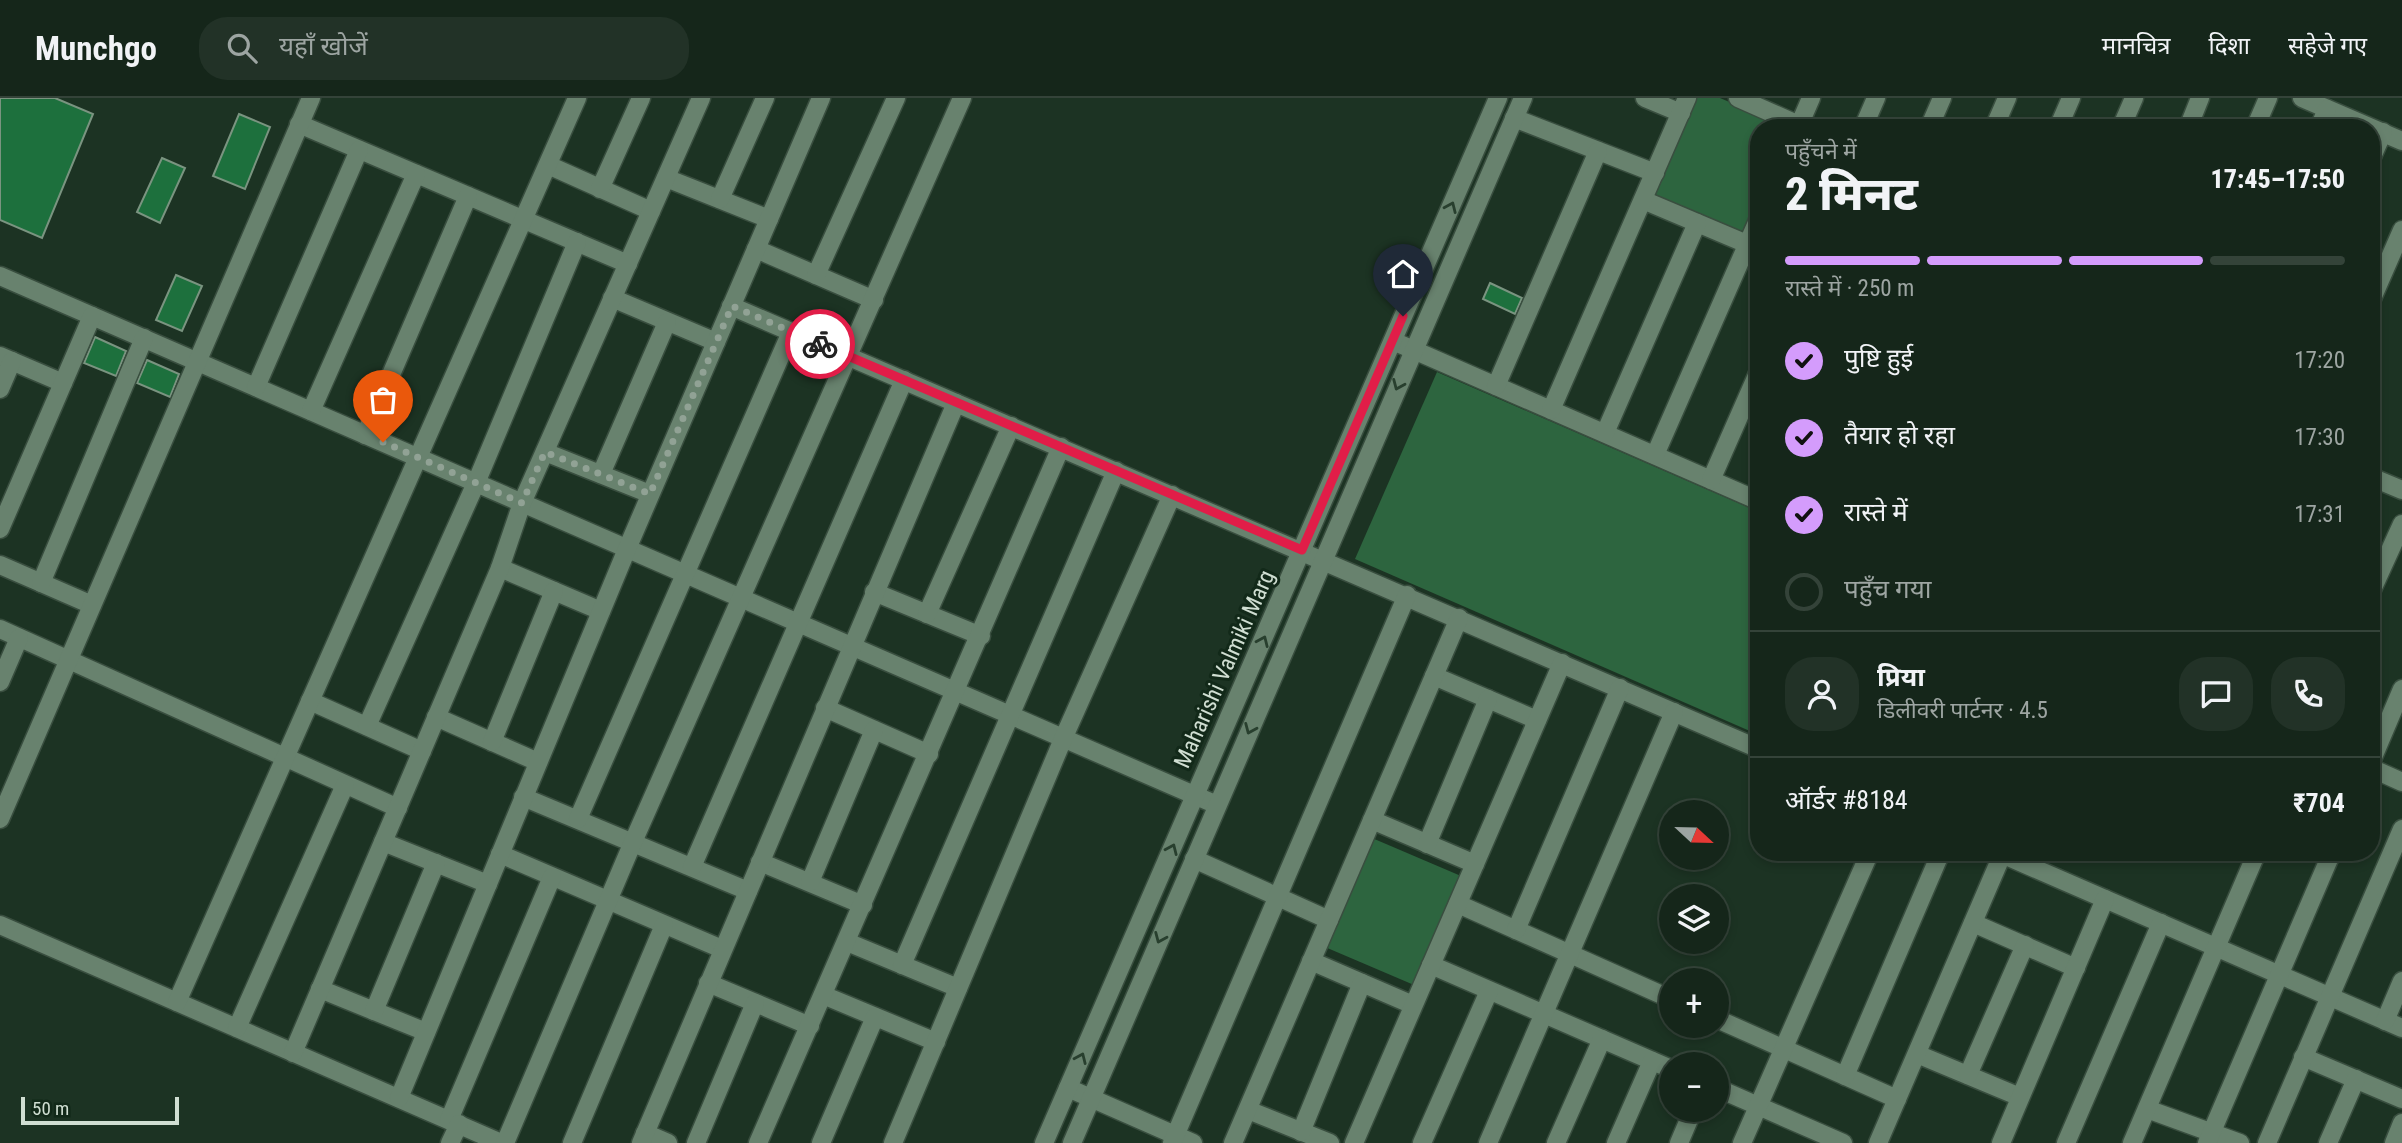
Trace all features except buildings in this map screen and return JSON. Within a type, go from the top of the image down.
[{"type":"street","points":[[0,819],[311,98]]},
{"type":"street","points":[[177,1002],[578,98]]},
{"type":"street","points":[[600,189],[641,98]]},
{"type":"street","points":[[293,1052],[500,568],[522,503],[701,98]]},
{"type":"street","points":[[720,199],[765,98]]},
{"type":"street","points":[[398,1098],[627,548],[821,98]]},
{"type":"street","points":[[816,275],[896,98]]},
{"type":"street","points":[[0,925],[503,1143],[962,98]]},
{"type":"street","name":"Maharishi Valmiki Marg","points":[[1044,1143],[1499,98]]},
{"type":"street","name":"Maharishi Valmiki Marg","points":[[1072,1143],[1523,98]]},
{"type":"street","points":[[1551,410],[1684,105],[1645,98]]},
{"type":"street","points":[[1801,119],[1811,98]]},
{"type":"street","points":[[1867,119],[1876,98]]},
{"type":"street","points":[[1933,119],[1942,98]]},
{"type":"street","points":[[1998,119],[2007,98]]},
{"type":"street","points":[[2063,119],[2071,98]]},
{"type":"street","points":[[2125,119],[2134,98]]},
{"type":"street","points":[[2192,119],[2200,98]]},
{"type":"street","points":[[2259,119],[2268,98]]},
{"type":"street","points":[[2302,98],[2352,119]]},
{"type":"street","points":[[1742,99],[1783,119]]},
{"type":"street","points":[[2323,119],[2328,109]]},
{"type":"street","points":[[1514,118],[1655,173]]},
{"type":"street","points":[[299,124],[628,264]]},
{"type":"street","points":[[2380,131],[2402,141]]},
{"type":"street","points":[[2380,139],[2383,132]]},
{"type":"street","points":[[256,387],[359,150]]},
{"type":"street","points":[[1496,386],[1598,151]]},
{"type":"street","points":[[548,165],[651,211]]},
{"type":"street","points":[[311,411],[416,174]]},
{"type":"street","points":[[666,178],[769,219]]},
{"type":"street","points":[[365,435],[468,196]]},
{"type":"street","points":[[1643,200],[1747,244]]},
{"type":"street","points":[[1605,433],[1697,223]]},
{"type":"street","points":[[2380,280],[2402,230]]},
{"type":"street","points":[[1655,455],[1750,238]]},
{"type":"street","points":[[367,726],[476,483],[577,242]]},
{"type":"street","points":[[756,249],[874,300]]},
{"type":"street","points":[[0,276],[1217,806]]},
{"type":"street","points":[[612,298],[716,342]]},
{"type":"street","points":[[732,306],[1750,745]]},
{"type":"street","points":[[1,522],[92,316]]},
{"type":"street","points":[[601,474],[667,322]]},
{"type":"street","points":[[578,819],[791,332]]},
{"type":"street","points":[[41,583],[144,338]]},
{"type":"street","points":[[1393,341],[1750,496]]},
{"type":"street","points":[[0,389],[6,358],[63,383]]},
{"type":"street","points":[[692,867],[904,380]]},
{"type":"street","points":[[1711,480],[1750,391]]},
{"type":"street","points":[[668,1143],[643,1138],[956,402]]},
{"type":"street","points":[[928,614],[1012,426]]},
{"type":"street","points":[[758,1143],[957,692],[1061,447]]},
{"type":"street","points":[[545,452],[650,494]]},
{"type":"street","points":[[902,965],[1116,471]]},
{"type":"street","points":[[2380,481],[2402,490]]},
{"type":"street","points":[[893,1143],[1063,739],[1171,495]]},
{"type":"street","points":[[2380,572],[2402,524]]},
{"type":"street","points":[[0,565],[92,605]]},
{"type":"street","points":[[500,568],[601,611]]},
{"type":"street","points":[[492,742],[554,591]]},
{"type":"street","points":[[874,592],[981,636]]},
{"type":"street","points":[[1173,1139],[1406,595]]},
{"type":"street","points":[[1233,1143],[1459,618]]},
{"type":"street","points":[[0,629],[398,808]]},
{"type":"street","points":[[0,682],[19,638]]},
{"type":"street","points":[[1354,1143],[1562,663]]},
{"type":"street","points":[[1434,676],[1537,720]]},
{"type":"street","points":[[1516,930],[1620,688]]},
{"type":"street","points":[[2380,741],[2402,689]]},
{"type":"street","points":[[1427,844],[1488,699]]},
{"type":"street","points":[[310,701],[422,751]]},
{"type":"street","points":[[825,708],[929,754]]},
{"type":"street","points":[[1488,1143],[1674,712]]},
{"type":"street","points":[[436,717],[538,762]]},
{"type":"street","points":[[810,882],[874,730]]},
{"type":"street","points":[[2380,772],[2402,782]]},
{"type":"street","points":[[237,1028],[345,785]]},
{"type":"street","points":[[523,797],[748,891]]},
{"type":"street","points":[[1372,820],[1475,864]]},
{"type":"street","points":[[2267,1143],[2402,828]]},
{"type":"street","points":[[383,842],[488,884]]},
{"type":"street","points":[[499,855],[722,949]]},
{"type":"street","points":[[1194,859],[1329,920]]},
{"type":"street","points":[[1742,1143],[1866,861]]},
{"type":"street","points":[[1845,1076],[1937,861]]},
{"type":"street","points":[[1878,1143],[1973,923],[1996,861]]},
{"type":"street","points":[[2017,861],[2402,1028]]},
{"type":"street","points":[[2132,1143],[2253,861]]},
{"type":"street","points":[[2210,1138],[2328,861]]},
{"type":"street","points":[[760,862],[863,905]]},
{"type":"street","points":[[374,1011],[436,863]]},
{"type":"street","points":[[450,1143],[454,1122],[552,877]]},
{"type":"street","points":[[2001,1143],[2105,899]]},
{"type":"street","points":[[1458,904],[1659,994]]},
{"type":"street","points":[[1973,923],[2076,968]]},
{"type":"street","points":[[2066,1143],[2161,923]]},
{"type":"street","points":[[572,1143],[664,925]]},
{"type":"street","points":[[847,943],[958,988]]},
{"type":"street","points":[[1968,1075],[2025,945]]},
{"type":"street","points":[[1311,961],[1413,1005]]},
{"type":"street","points":[[1431,965],[1659,1064]]},
{"type":"street","points":[[2385,1021],[2402,981]]},
{"type":"street","points":[[708,983],[810,1026]]},
{"type":"street","points":[[1301,1132],[1362,983]]},
{"type":"street","points":[[320,989],[426,1032]]},
{"type":"street","points":[[1422,1143],[1489,990]]},
{"type":"street","points":[[823,995],[936,1042]]},
{"type":"street","points":[[696,1143],[755,1003]]},
{"type":"street","points":[[821,1143],[875,1017]]},
{"type":"street","points":[[1729,1024],[1897,1099]]},
{"type":"street","points":[[1556,1143],[1602,1039]]},
{"type":"street","points":[[1917,1054],[2020,1097]]},
{"type":"street","points":[[2303,1057],[2402,1099]]},
{"type":"street","points":[[1616,1143],[1652,1061]]},
{"type":"street","points":[[2328,1143],[2356,1079]]},
{"type":"street","points":[[1068,1088],[1173,1139],[1193,1143]]},
{"type":"street","points":[[1729,1093],[1814,1137],[1843,1143]]},
{"type":"street","points":[[2147,1109],[2210,1138],[2240,1143]]},
{"type":"street","points":[[1248,1110],[1330,1143]]},
{"type":"street","points":[[1679,1143],[1688,1122]]},
{"type":"street","points":[[2393,1143],[2402,1124]]},
{"type":"green space","points":[[1695,98],[1720,98],[1769,119],[1750,119],[1750,215],[1741,236],[1652,198]]},
{"type":"green space","points":[[1437,372],[1750,508],[1750,731],[1355,559]]},
{"type":"green space","points":[[1372,838],[1461,876],[1414,985],[1325,947]]},
{"type":"way so far","points":[[383,442],[522,503],[545,452],[650,494],[732,306],[820,344]]},
{"type":"route","points":[[820,344],[1302,550],[1403,316]]}]
